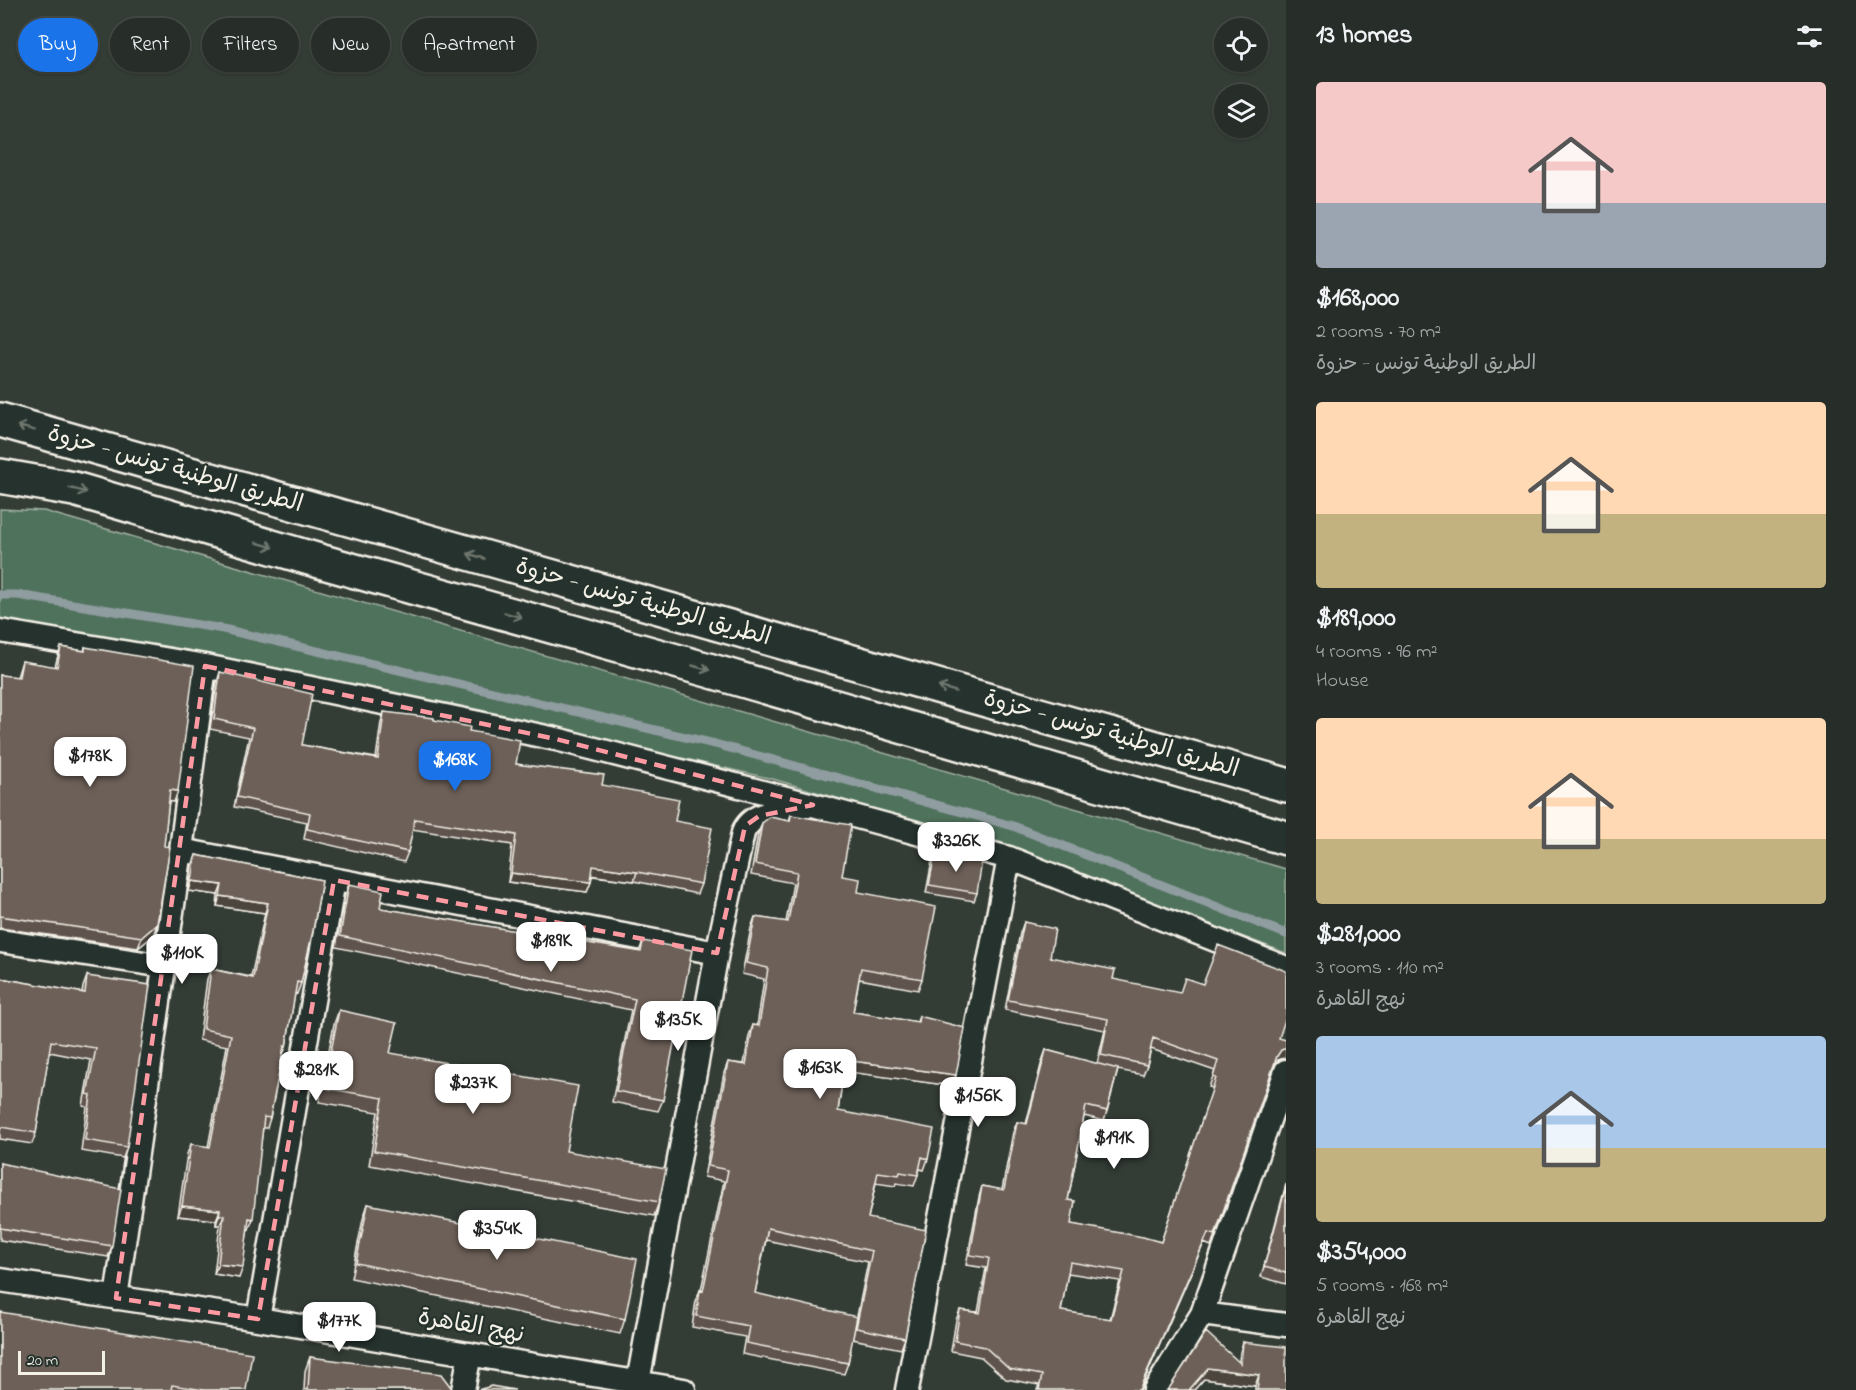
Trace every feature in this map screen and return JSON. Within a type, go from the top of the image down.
[{"type":"main road","name":"الطريق الوطنية تونس - حزوة","points":[[0,420],[1286,785]]},
{"type":"main road","name":"الطريق الوطنية تونس - حزوة","points":[[0,476],[74,489],[1286,838]]},
{"type":"main road","points":[[385,579],[396,533]]},
{"type":"street","points":[[0,631],[205,666],[556,739],[813,806],[1009,858],[1286,968]]},
{"type":"street","points":[[116,1298],[181,850],[205,666]]},
{"type":"street","points":[[638,1382],[717,953],[746,826],[750,820],[759,816],[813,806]]},
{"type":"street","points":[[181,850],[717,953]]},
{"type":"street","points":[[908,1390],[1009,858]]},
{"type":"street","points":[[258,1318],[334,880]]},
{"type":"street","points":[[0,941],[164,966]]},
{"type":"street","points":[[1155,1390],[1202,1314],[1286,1071]]},
{"type":"street","name":"نهج القاهرة","points":[[0,1280],[258,1318],[684,1390]]},
{"type":"street","points":[[1202,1314],[1286,1325]]},
{"type":"street","points":[[463,1390],[470,1354]]},
{"type":"highlighted area","points":[[205,666],[556,739],[813,805],[759,816],[745,826],[717,953],[334,880],[258,1319],[116,1298]]},
{"type":"green space","points":[[0,509],[44,511],[1286,869],[1286,953],[1015,851],[773,779],[491,715],[203,654],[0,623]]},
{"type":"building","points":[[61,647],[85,651],[85,647],[194,666],[178,791],[170,790],[164,846],[170,847],[157,924],[142,937],[0,916],[0,675],[19,677],[22,661],[57,667]]},
{"type":"building","points":[[220,672],[312,694],[302,745],[378,759],[384,712],[434,718],[434,720],[470,727],[469,731],[520,740],[516,764],[604,775],[602,785],[679,799],[675,821],[712,828],[701,884],[593,866],[591,882],[511,873],[516,835],[415,819],[408,852],[307,829],[310,813],[237,797],[253,728],[214,719]]},
{"type":"building","points":[[791,815],[851,825],[842,876],[860,879],[858,892],[936,907],[922,979],[861,968],[853,1012],[918,1022],[919,1016],[965,1028],[956,1075],[845,1060],[838,1111],[934,1129],[928,1159],[922,1157],[918,1175],[878,1172],[868,1218],[926,1230],[905,1338],[856,1328],[872,1251],[768,1228],[755,1293],[857,1317],[848,1363],[746,1343],[749,1326],[696,1316],[728,1170],[708,1166],[728,1062],[746,1065],[753,1025],[759,1026],[768,968],[746,963],[755,917],[788,922],[797,872],[755,864],[762,823],[770,817],[790,821]]},
{"type":"building","points":[[935,853],[982,861],[977,893],[929,885]]},
{"type":"building","points":[[196,855],[322,880],[301,983],[297,982],[286,1047],[284,1046],[270,1118],[264,1117],[253,1219],[249,1218],[243,1267],[218,1264],[224,1215],[219,1215],[220,1210],[182,1206],[191,1144],[210,1147],[231,1035],[203,1029],[211,969],[253,978],[268,903],[220,896],[222,885],[192,881]]},
{"type":"building","points":[[349,884],[383,891],[380,908],[641,952],[643,941],[692,950],[663,1100],[616,1091],[635,999],[340,936]]},
{"type":"building","points":[[1024,922],[1055,929],[1050,957],[1115,970],[1113,979],[1180,993],[1185,978],[1203,984],[1218,945],[1286,971],[1286,1017],[1279,1038],[1286,1040],[1286,1048],[1281,1050],[1277,1056],[1215,1235],[1208,1233],[1139,1390],[1039,1390],[1042,1375],[1009,1369],[985,1347],[955,1341],[960,1310],[980,1313],[989,1258],[970,1255],[982,1186],[1004,1190],[1017,1122],[1027,1124],[1046,1050],[1118,1069],[1107,1111],[1086,1106],[1068,1200],[1075,1201],[1071,1224],[1161,1242],[1216,1078],[1213,1077],[1218,1061],[1153,1038],[1147,1065],[1101,1055],[1108,1019],[1008,1000]],"holes":[[[1070,1262],[1124,1271],[1111,1319],[1061,1311]]]},
{"type":"building","points":[[87,976],[150,985],[127,1147],[85,1140],[91,1095],[87,1094],[96,1048],[51,1041],[36,1133],[1,1127],[0,1131],[0,978],[85,993]]},
{"type":"building","points":[[339,1010],[397,1023],[390,1053],[578,1086],[566,1151],[666,1169],[659,1202],[374,1151],[383,1098],[324,1088]]},
{"type":"building","points":[[0,1163],[121,1189],[112,1246],[0,1228]]},
{"type":"building","points":[[1286,1187],[1286,1273],[1264,1267]]},
{"type":"building","points":[[368,1204],[637,1259],[625,1319],[356,1263]]},
{"type":"building","points":[[0,1312],[252,1353],[246,1390],[204,1390],[172,1385],[171,1390],[0,1390]]},
{"type":"building","points":[[1206,1332],[1241,1364],[1243,1342],[1286,1347],[1286,1390],[1257,1390],[1259,1375],[1208,1368],[1189,1390],[1167,1390]]},
{"type":"building","points":[[310,1357],[441,1374],[453,1390],[308,1390]]},
{"type":"building","points":[[491,1386],[515,1390],[478,1390]]},
{"type":"waterway","points":[[0,595],[18,595],[223,629],[715,744],[1013,826],[1286,934]]}]
